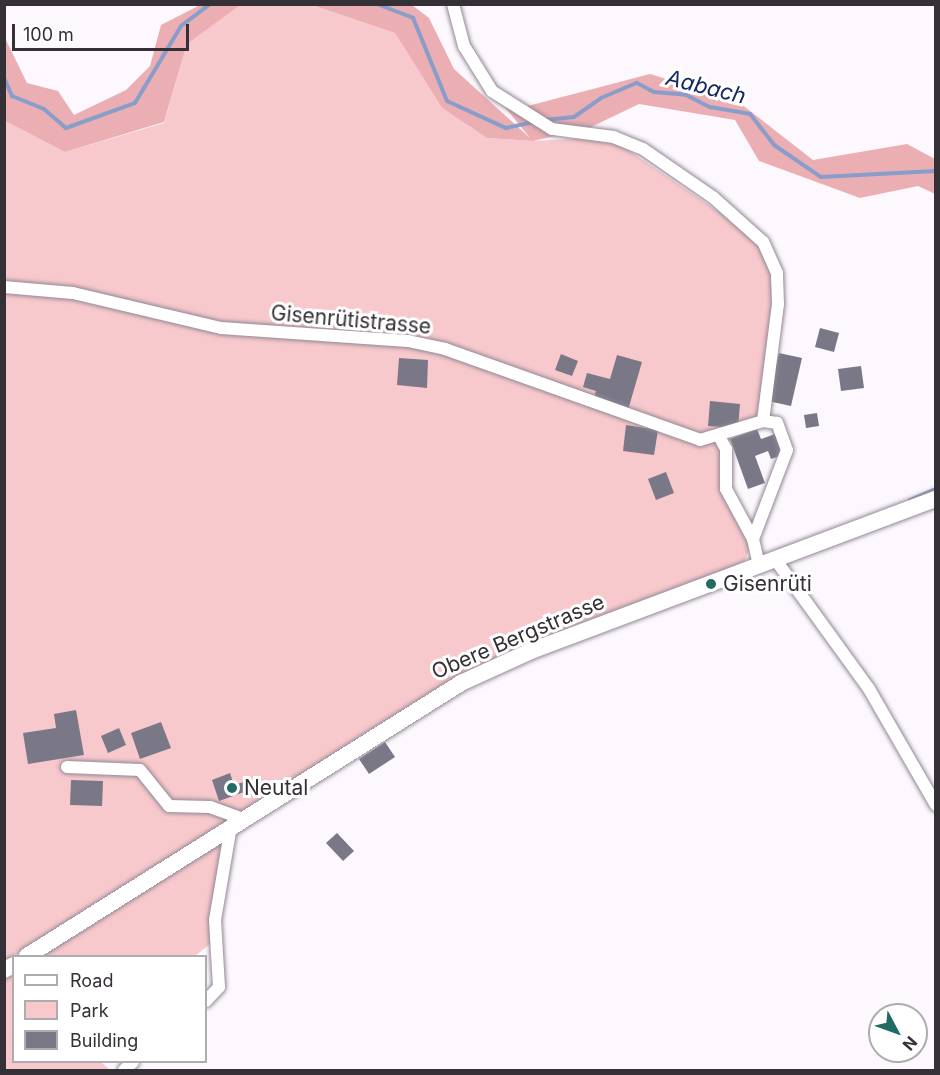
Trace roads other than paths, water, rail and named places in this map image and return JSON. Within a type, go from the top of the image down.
[{"type":"main road","name":"Obere Bergstrasse","points":[[30,955],[461,683],[531,651],[936,499]]},
{"type":"street","points":[[453,4],[478,74],[492,91],[544,124],[614,137],[643,149],[714,198],[763,242],[777,273],[778,304],[763,421],[777,423],[788,450],[753,539]]},
{"type":"street","name":"Gisenrütistrasse","points":[[4,287],[73,293],[221,328],[408,341],[445,349],[700,440],[763,421]]},
{"type":"street","points":[[719,436],[726,449],[726,489],[753,539],[759,565]]},
{"type":"street","points":[[775,559],[869,689],[936,805]]},
{"type":"street","points":[[67,766],[140,770],[169,806],[210,807],[237,823],[215,920],[219,987],[207,1000]]},
{"type":"waterway","name":"Aabach","points":[[4,78],[12,96],[44,109],[66,128],[135,103],[181,26],[210,4]]},
{"type":"waterway","name":"Aabach","points":[[377,4],[413,18],[447,101],[506,128],[535,122]]},
{"type":"waterway","name":"Aabach","points":[[545,120],[574,117],[601,98],[637,83],[654,92],[686,95],[710,107],[750,114],[774,145],[821,177],[936,171]]},
{"type":"waterway","points":[[910,500],[936,489]]},
{"type":"place","name":"Gisenrüti","points":[[711,584]]},
{"type":"place","name":"Neutal","points":[[232,788]]}]
